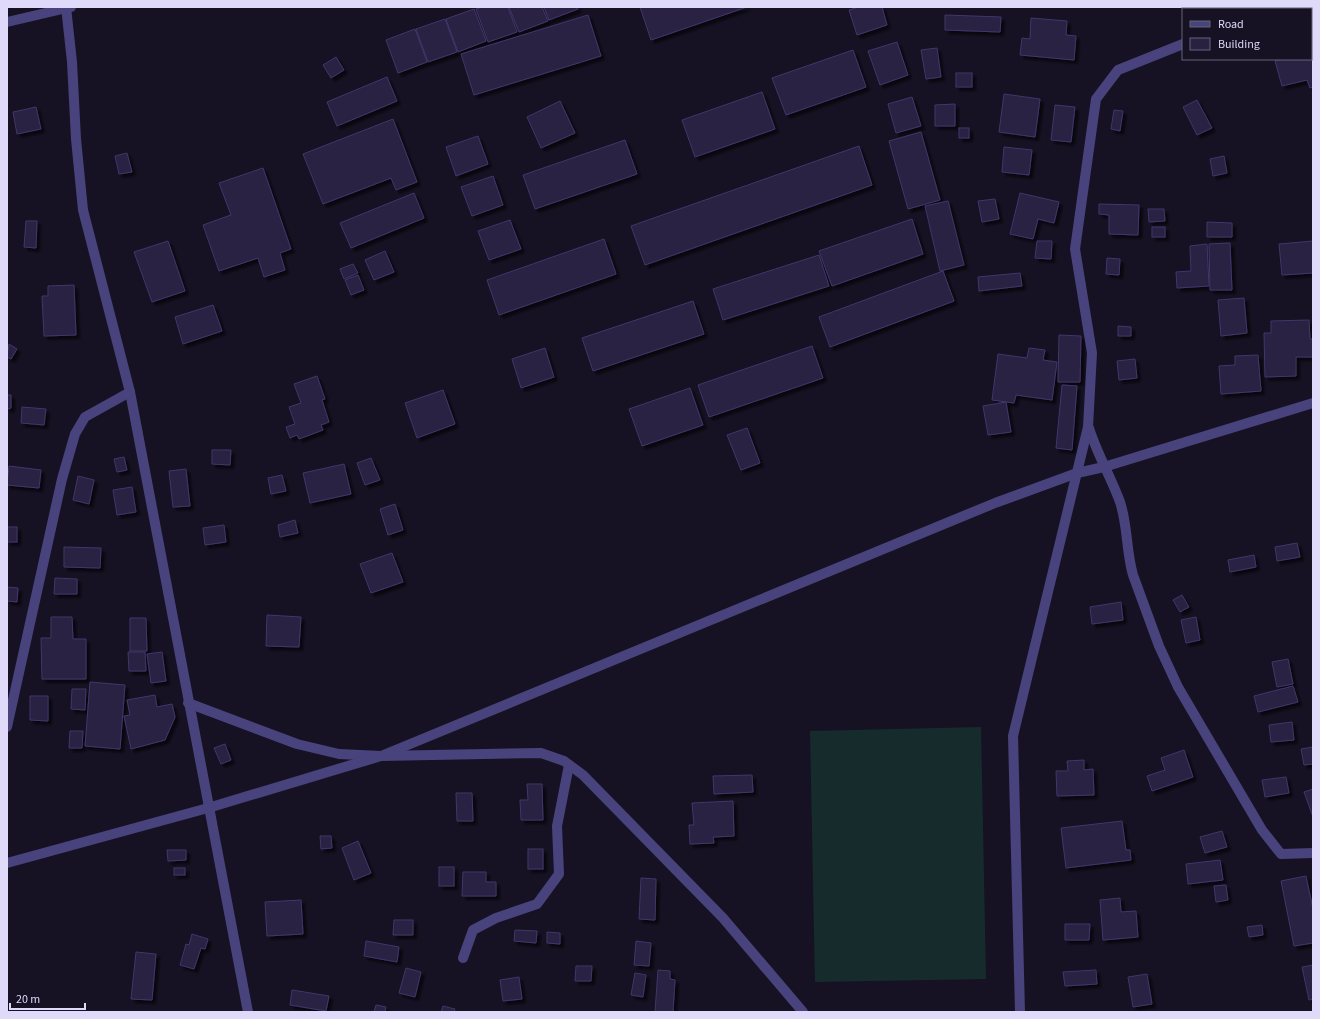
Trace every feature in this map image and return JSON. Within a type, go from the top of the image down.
[{"type":"street","points":[[7,22],[68,7],[76,140],[83,210],[130,392],[248,1012]]},
{"type":"street","points":[[1020,1012],[1013,736],[1088,427],[1092,353],[1075,249],[1096,99],[1118,70],[1174,46],[1182,44]]},
{"type":"street","points":[[7,727],[61,487],[75,434],[86,417],[130,392]]},
{"type":"street","points":[[7,863],[208,808],[381,756],[988,506],[1077,473],[1104,467],[1313,404]]},
{"type":"street","points":[[1088,427],[1120,502],[1126,523],[1130,564],[1133,575],[1159,646],[1178,687],[1262,830],[1281,854],[1313,853]]},
{"type":"street","points":[[188,703],[298,744],[338,754],[381,756],[541,753],[564,761],[583,775],[723,918],[803,1012]]},
{"type":"street","points":[[463,958],[473,930],[496,918],[537,904],[559,874],[557,826],[569,765]]},
{"type":"green space","points":[[981,727],[986,979],[815,982],[810,731]]},
{"type":"building","points":[[482,7],[508,7],[517,32],[488,42],[476,9]]},
{"type":"building","points":[[509,7],[542,7],[548,21],[519,32]]},
{"type":"building","points":[[544,7],[577,7],[578,9],[549,20]]},
{"type":"building","points":[[640,7],[747,7],[651,40]]},
{"type":"building","points":[[859,7],[882,7],[887,25],[857,35],[849,10]]},
{"type":"building","points":[[1238,7],[1277,7],[1277,8]]},
{"type":"building","points":[[474,9],[486,41],[458,52],[446,19]]},
{"type":"building","points":[[588,15],[601,56],[474,95],[461,54]]},
{"type":"building","points":[[945,15],[1001,17],[1000,32],[945,30]]},
{"type":"building","points":[[1031,18],[1067,21],[1066,35],[1076,36],[1074,60],[1020,55],[1022,38],[1030,39]]},
{"type":"building","points":[[445,19],[457,52],[428,62],[416,29]]},
{"type":"building","points":[[415,29],[427,62],[398,73],[386,40]]},
{"type":"building","points":[[897,42],[908,75],[880,85],[868,51]]},
{"type":"building","points":[[937,48],[941,77],[926,79],[921,50]]},
{"type":"building","points":[[853,50],[866,87],[786,115],[772,78]]},
{"type":"building","points":[[1313,52],[1313,87],[1310,88],[1307,80],[1282,86],[1275,61],[1312,60]]},
{"type":"building","points":[[336,57],[344,70],[331,78],[323,65]]},
{"type":"building","points":[[956,73],[972,73],[972,87],[956,87]]},
{"type":"building","points":[[387,77],[397,101],[337,126],[327,102]]},
{"type":"building","points":[[762,92],[775,129],[695,157],[682,120]]},
{"type":"building","points":[[1004,94],[1040,99],[1035,137],[999,132]]},
{"type":"building","points":[[912,97],[921,126],[896,133],[888,104]]},
{"type":"building","points":[[1197,100],[1212,128],[1197,135],[1183,107]]},
{"type":"building","points":[[560,101],[575,133],[541,148],[527,117]]},
{"type":"building","points":[[955,104],[955,126],[935,126],[935,105]]},
{"type":"building","points":[[1055,105],[1075,107],[1071,142],[1051,140]]},
{"type":"building","points":[[36,107],[41,129],[17,134],[13,112]]},
{"type":"building","points":[[1114,110],[1123,111],[1120,131],[1111,129]]},
{"type":"building","points":[[393,119],[417,182],[396,190],[391,178],[323,204],[303,154]]},
{"type":"building","points":[[959,128],[969,128],[969,138],[959,138]]},
{"type":"building","points":[[921,132],[940,200],[908,209],[889,141]]},
{"type":"building","points":[[478,136],[488,164],[456,176],[446,147]]},
{"type":"building","points":[[625,140],[637,174],[535,209],[523,175]]},
{"type":"building","points":[[859,146],[872,185],[645,265],[631,226]]},
{"type":"building","points":[[1004,147],[1032,150],[1029,175],[1002,172]]},
{"type":"building","points":[[127,153],[132,172],[119,174],[115,156]]},
{"type":"building","points":[[1224,156],[1227,173],[1213,176],[1210,159]]},
{"type":"building","points":[[263,168],[291,249],[280,253],[285,270],[264,277],[258,258],[219,271],[203,225],[231,215],[219,183]]},
{"type":"building","points":[[493,176],[503,205],[472,216],[461,187]]},
{"type":"building","points":[[414,193],[424,218],[351,248],[340,223]]},
{"type":"building","points":[[1020,193],[1059,202],[1054,223],[1038,219],[1033,239],[1010,234]]},
{"type":"building","points":[[995,199],[999,219],[982,222],[978,201]]},
{"type":"building","points":[[948,201],[964,265],[940,271],[925,206]]},
{"type":"building","points":[[1099,204],[1139,205],[1138,235],[1109,234],[1109,215],[1099,214]]},
{"type":"building","points":[[1148,209],[1164,209],[1165,221],[1149,222]]},
{"type":"building","points":[[912,219],[923,254],[832,286],[819,251]]},
{"type":"building","points":[[510,220],[521,249],[489,260],[478,231]]},
{"type":"building","points":[[26,221],[37,221],[36,248],[24,247]]},
{"type":"building","points":[[1207,222],[1232,223],[1232,237],[1207,237]]},
{"type":"building","points":[[1152,227],[1165,227],[1165,237],[1152,237]]},
{"type":"building","points":[[604,239],[616,274],[499,315],[487,280]]},
{"type":"building","points":[[168,241],[185,291],[152,302],[134,252]]},
{"type":"building","points":[[1037,241],[1052,241],[1051,259],[1035,258]]},
{"type":"building","points":[[1313,241],[1313,273],[1282,275],[1279,244]]},
{"type":"building","points":[[1230,243],[1232,290],[1210,290],[1209,244]]},
{"type":"building","points":[[1207,244],[1209,286],[1177,288],[1176,272],[1191,271],[1190,246]]},
{"type":"building","points":[[385,251],[394,272],[374,280],[365,260]]},
{"type":"building","points":[[819,255],[829,286],[723,320],[713,289]]},
{"type":"building","points":[[1107,258],[1120,259],[1119,275],[1106,274]]},
{"type":"building","points":[[353,264],[358,273],[344,279],[340,269]]},
{"type":"building","points":[[943,271],[954,301],[830,347],[819,317]]},
{"type":"building","points":[[1020,273],[1022,286],[979,291],[978,277]]},
{"type":"building","points":[[358,275],[364,290],[351,295],[345,280]]},
{"type":"building","points":[[74,285],[76,335],[44,336],[42,296],[48,296],[48,286]]},
{"type":"building","points":[[1244,298],[1247,333],[1221,336],[1218,300]]},
{"type":"building","points":[[693,301],[704,334],[593,371],[582,338]]},
{"type":"building","points":[[213,305],[222,331],[183,344],[175,317]]},
{"type":"building","points":[[1309,320],[1310,339],[1313,339],[1313,357],[1296,357],[1296,376],[1265,377],[1264,333],[1271,333],[1271,321]]},
{"type":"building","points":[[1118,326],[1131,327],[1131,336],[1118,336]]},
{"type":"building","points":[[1059,335],[1081,336],[1080,382],[1058,382]]},
{"type":"building","points":[[9,344],[17,349],[11,359],[7,357]]},
{"type":"building","points":[[812,346],[823,378],[709,417],[698,385]]},
{"type":"building","points":[[545,348],[554,377],[521,388],[512,359]]},
{"type":"building","points":[[1029,348],[1045,350],[1043,360],[1057,362],[1052,400],[1016,395],[1014,403],[992,400],[998,354],[1027,358]]},
{"type":"building","points":[[1258,355],[1261,391],[1221,394],[1219,366],[1235,365],[1235,356]]},
{"type":"building","points":[[1135,359],[1137,378],[1119,380],[1117,361]]},
{"type":"building","points":[[317,376],[325,399],[322,400],[329,422],[321,425],[323,430],[299,439],[297,435],[290,438],[286,427],[295,424],[289,407],[301,403],[294,384]]},
{"type":"building","points":[[1062,385],[1077,386],[1072,450],[1056,448]]},
{"type":"building","points":[[690,388],[703,425],[642,446],[629,409]]},
{"type":"building","points":[[443,390],[455,424],[417,438],[405,403]]},
{"type":"building","points":[[7,395],[11,395],[11,408],[7,409]]},
{"type":"building","points":[[1006,402],[1011,432],[988,435],[983,406]]},
{"type":"building","points":[[22,407],[46,409],[44,425],[21,423]]},
{"type":"building","points":[[747,428],[760,463],[741,470],[727,435]]},
{"type":"building","points":[[212,450],[231,450],[230,465],[212,464]]},
{"type":"building","points":[[124,457],[127,470],[117,472],[114,459]]},
{"type":"building","points":[[371,458],[380,480],[365,485],[357,463]]},
{"type":"building","points":[[344,464],[351,494],[310,503],[303,473]]},
{"type":"building","points":[[9,466],[41,470],[39,488],[7,485]]},
{"type":"building","points":[[186,469],[190,506],[173,507],[169,471]]},
{"type":"building","points":[[282,475],[286,491],[271,494],[268,478]]},
{"type":"building","points":[[78,476],[94,480],[89,504],[73,500]]},
{"type":"building","points":[[132,487],[136,512],[117,515],[113,490]]},
{"type":"building","points":[[395,504],[403,530],[388,535],[380,509]]},
{"type":"building","points":[[295,520],[298,533],[280,537],[278,525]]},
{"type":"building","points":[[224,525],[226,542],[205,545],[203,528]]},
{"type":"building","points":[[7,527],[17,527],[17,542],[7,542]]},
{"type":"building","points":[[1297,543],[1300,557],[1277,561],[1275,547]]},
{"type":"building","points":[[64,547],[101,548],[100,568],[64,567]]},
{"type":"building","points":[[392,553],[403,582],[371,593],[360,564]]},
{"type":"building","points":[[1254,555],[1256,567],[1230,572],[1228,560]]},
{"type":"building","points":[[55,578],[77,579],[77,594],[54,594]]},
{"type":"building","points":[[7,587],[18,588],[17,602],[7,601]]},
{"type":"building","points":[[1182,595],[1189,607],[1180,612],[1173,600]]},
{"type":"building","points":[[1121,602],[1123,620],[1092,624],[1090,607]]},
{"type":"building","points":[[267,615],[301,617],[299,647],[266,646]]},
{"type":"building","points":[[51,617],[72,617],[73,639],[86,639],[86,679],[42,679],[41,638],[51,638]]},
{"type":"building","points":[[1196,617],[1200,640],[1186,643],[1181,620]]},
{"type":"building","points":[[130,618],[146,618],[147,651],[130,651]]},
{"type":"building","points":[[128,652],[145,652],[146,671],[129,671]]},
{"type":"building","points":[[162,652],[166,681],[151,683],[147,654]]},
{"type":"building","points":[[1288,659],[1293,684],[1277,687],[1272,662]]},
{"type":"building","points":[[90,682],[125,685],[120,749],[85,746]]},
{"type":"building","points":[[1293,686],[1298,702],[1258,712],[1254,696]]},
{"type":"building","points":[[72,689],[86,689],[85,710],[71,709]]},
{"type":"building","points":[[155,695],[157,707],[172,704],[175,717],[165,740],[131,749],[124,716],[130,715],[127,700]]},
{"type":"building","points":[[30,696],[48,696],[48,721],[30,720]]},
{"type":"building","points":[[1292,722],[1294,740],[1271,742],[1269,725]]},
{"type":"building","points":[[70,731],[83,731],[82,748],[69,748]]},
{"type":"building","points":[[225,744],[231,760],[221,764],[214,748]]},
{"type":"building","points":[[1313,747],[1313,764],[1304,765],[1301,749]]},
{"type":"building","points":[[1184,750],[1193,777],[1152,791],[1147,776],[1165,770],[1161,758]]},
{"type":"building","points":[[1084,760],[1084,770],[1093,769],[1094,795],[1057,796],[1056,771],[1068,771],[1067,761]]},
{"type":"building","points":[[752,775],[753,792],[714,794],[713,776]]},
{"type":"building","points":[[1286,777],[1289,793],[1265,797],[1262,780]]},
{"type":"building","points":[[527,784],[542,784],[543,820],[521,820],[520,800],[528,800]]},
{"type":"building","points":[[1313,789],[1313,817],[1304,792]]},
{"type":"building","points":[[456,793],[472,793],[473,821],[457,821]]},
{"type":"building","points":[[733,801],[734,836],[713,837],[714,843],[690,844],[689,825],[694,825],[692,803]]},
{"type":"building","points":[[1122,821],[1126,850],[1130,850],[1131,860],[1066,868],[1061,828]]},
{"type":"building","points":[[1222,831],[1227,847],[1205,853],[1200,837]]},
{"type":"building","points":[[320,836],[331,836],[332,848],[321,849]]},
{"type":"building","points":[[358,841],[371,873],[354,880],[342,848]]},
{"type":"building","points":[[528,849],[543,849],[543,869],[528,869]]},
{"type":"building","points":[[167,850],[186,850],[186,860],[168,861]]},
{"type":"building","points":[[1220,860],[1223,880],[1188,884],[1186,864]]},
{"type":"building","points":[[439,867],[454,867],[454,886],[439,886]]},
{"type":"building","points":[[174,868],[185,868],[185,875],[174,875]]},
{"type":"building","points":[[463,872],[486,872],[486,882],[496,882],[496,896],[462,896]]},
{"type":"building","points":[[1306,876],[1313,909],[1313,943],[1294,946],[1281,881]]},
{"type":"building","points":[[641,878],[656,879],[655,920],[639,919]]},
{"type":"building","points":[[1226,885],[1228,900],[1216,902],[1214,886]]},
{"type":"building","points":[[1120,898],[1121,912],[1136,911],[1138,937],[1103,940],[1100,900]]},
{"type":"building","points":[[301,900],[303,934],[267,936],[265,902]]},
{"type":"building","points":[[394,920],[413,920],[413,935],[393,935]]},
{"type":"building","points":[[1065,924],[1090,924],[1089,940],[1065,940]]},
{"type":"building","points":[[1262,925],[1263,935],[1249,937],[1247,927]]},
{"type":"building","points":[[515,930],[537,931],[536,943],[514,941]]},
{"type":"building","points":[[547,932],[560,933],[560,944],[547,943]]},
{"type":"building","points":[[192,934],[208,939],[205,949],[201,948],[194,969],[180,965],[186,944],[189,945]]},
{"type":"building","points":[[366,941],[399,947],[397,962],[364,956]]},
{"type":"building","points":[[636,941],[651,943],[649,966],[634,965]]},
{"type":"building","points":[[136,952],[156,954],[152,1000],[131,999]]},
{"type":"building","points":[[1313,965],[1313,999],[1309,1000],[1302,967]]},
{"type":"building","points":[[576,966],[592,966],[591,981],[575,981]]},
{"type":"building","points":[[406,968],[421,972],[415,997],[399,993]]},
{"type":"building","points":[[658,970],[670,971],[670,979],[675,980],[673,1012],[655,1012]]},
{"type":"building","points":[[1096,970],[1097,984],[1065,986],[1063,972]]},
{"type":"building","points":[[635,973],[646,975],[643,997],[631,995]]},
{"type":"building","points":[[1147,974],[1152,1004],[1133,1007],[1128,977]]},
{"type":"building","points":[[519,977],[522,999],[503,1001],[500,980]]},
{"type":"building","points":[[292,990],[329,996],[326,1011],[290,1005]]},
{"type":"building","points":[[376,1005],[386,1007],[385,1012],[374,1012]]},
{"type":"building","points":[[443,1006],[455,1009],[454,1012],[441,1012]]}]
